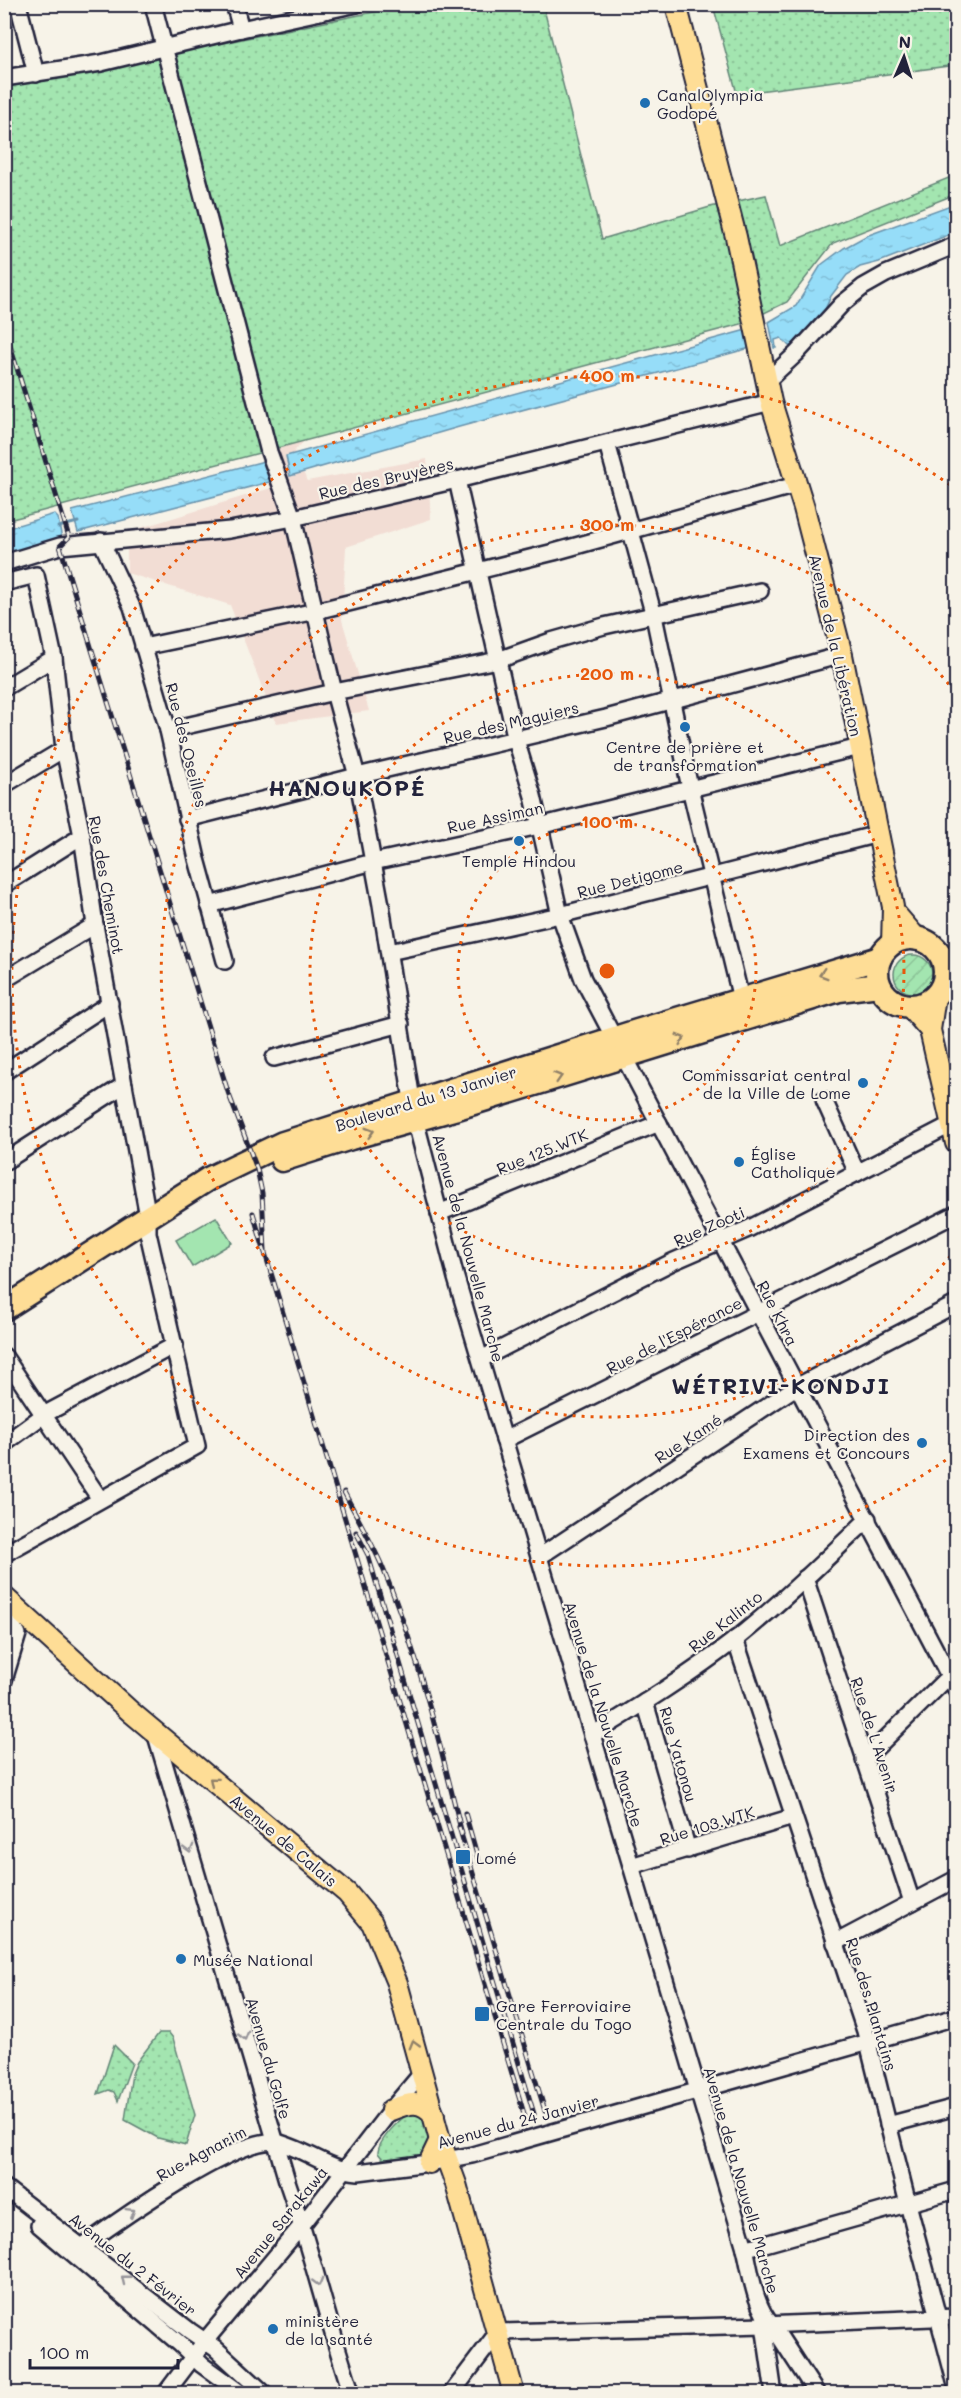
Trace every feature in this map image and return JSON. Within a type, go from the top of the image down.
[{"type":"highway","points":[[900,940],[918,940],[934,948],[946,980],[927,1002],[909,1006],[893,1002],[879,986],[877,976],[886,951],[900,940]]},
{"type":"highway","name":"Boulevard du 13 Janvier","points":[[620,1048],[741,999],[886,951]]},
{"type":"highway","name":"Boulevard du 13 Janvier","points":[[4,1309],[148,1225],[236,1179],[257,1169],[351,1138],[477,1083],[839,990],[879,986]]},
{"type":"highway","name":"Boulevard du 13 Janvier","points":[[4,1323],[148,1225]]},
{"type":"main road","name":"Avenue de la Libération","points":[[676,4],[736,237],[771,402],[804,508],[842,655],[894,912]]},
{"type":"main road","points":[[894,912],[918,940]]},
{"type":"main road","points":[[886,951],[894,912]]},
{"type":"main road","points":[[930,1030],[946,980]]},
{"type":"main road","points":[[909,1006],[930,1030],[957,1143]]},
{"type":"main road","name":"Avenue de Calais","points":[[4,1597],[22,1612],[16,1634],[155,1732],[326,1874],[365,1913],[378,1935],[397,1983],[514,2394]]},
{"type":"main road","points":[[391,2110],[418,2104],[427,2107],[434,2115]]},
{"type":"main road","points":[[429,2163],[440,2140]]},
{"type":"street","points":[[18,4],[36,74]]},
{"type":"street","name":"Avenue de la Nouvelle Marche","points":[[153,4],[271,457],[293,518],[334,692],[357,776],[389,952],[414,1110],[439,1213],[504,1440],[767,2322]]},
{"type":"street","points":[[234,4],[241,29]]},
{"type":"street","points":[[4,78],[164,49],[241,29],[347,6]]},
{"type":"street","points":[[768,380],[796,354],[842,304],[862,287],[886,274],[957,245]]},
{"type":"street","name":"Rue des Bruyères","points":[[4,563],[60,546],[230,530],[293,518],[771,402]]},
{"type":"street","points":[[607,443],[654,616],[690,788],[741,999]]},
{"type":"street","name":"Rue Khra","points":[[457,480],[516,740],[560,915],[583,979],[796,1387],[954,1680]]},
{"type":"street","points":[[143,647],[316,611],[478,571],[796,485]]},
{"type":"street","name":"Rue des Oseilles","points":[[101,541],[132,607],[168,730],[187,819],[225,961]]},
{"type":"street","name":"Rue des Cheminot","points":[[4,583],[36,575],[54,658],[64,749],[82,836],[95,925],[148,1225],[197,1446],[100,1499]]},
{"type":"street","points":[[168,730],[334,692],[498,660],[581,632],[760,591]]},
{"type":"street","name":"Rue des Maguiers","points":[[187,819],[357,776],[516,740],[842,655]]},
{"type":"street","points":[[4,688],[54,658]]},
{"type":"street","name":"Rue Assiman","points":[[209,904],[373,862],[539,826],[860,747]]},
{"type":"street","points":[[4,785],[64,749]]},
{"type":"street","name":"Rue Detigome","points":[[389,952],[560,915],[878,834]]},
{"type":"street","points":[[4,885],[82,836]]},
{"type":"street","points":[[4,980],[95,925]]},
{"type":"street","points":[[4,1072],[110,1004]]},
{"type":"street","points":[[274,1058],[400,1024]]},
{"type":"street","points":[[4,1162],[124,1084]]},
{"type":"street","points":[[824,1100],[857,1173]]},
{"type":"street","name":"Rue 125.WTK","points":[[439,1213],[660,1123]]},
{"type":"street","name":"Rue Zooti","points":[[481,1359],[952,1124]]},
{"type":"street","name":"Rue de l'Espérance","points":[[504,1440],[957,1214]]},
{"type":"street","name":"Rue Kamé","points":[[539,1557],[796,1387],[957,1304]]},
{"type":"street","points":[[4,1444],[45,1414],[175,1346]]},
{"type":"street","points":[[4,1356],[100,1499],[4,1554]]},
{"type":"street","name":"Rue Kalinto","points":[[592,1735],[645,1702],[735,1639],[868,1519]]},
{"type":"street","name":"Rue de L'Avenir","points":[[805,1578],[912,1902]]},
{"type":"street","points":[[4,1680],[22,1612]]},
{"type":"street","name":"Rue des Plantains","points":[[735,1639],[867,2042],[957,2385]]},
{"type":"street","points":[[864,1760],[954,1680]]},
{"type":"street","name":"Rue Yatonou","points":[[645,1702],[688,1850]]},
{"type":"street","name":"Avenue du Golfe","points":[[155,1732],[275,2142],[352,2394]]},
{"type":"street","name":"Rue 103.WTK","points":[[631,1866],[793,1817]]},
{"type":"street","points":[[835,1943],[957,1879]]},
{"type":"street","points":[[867,2042],[957,2017]]},
{"type":"street","name":"Avenue du 24 Janvier","points":[[345,2171],[358,2172],[449,2160],[867,2042]]},
{"type":"street","name":"Avenue Sarakawa","points":[[165,2394],[205,2341],[302,2225],[422,2073]]},
{"type":"street","points":[[888,2125],[957,2107]]},
{"type":"street","points":[[371,2138],[375,2159],[383,2168]]},
{"type":"street","points":[[275,2142],[345,2171]]},
{"type":"street","name":"Rue Agnarim","points":[[83,2246],[122,2218],[196,2172],[251,2144],[275,2142]]},
{"type":"street","name":"Avenue du 2 Février","points":[[4,2187],[205,2341],[265,2394]]},
{"type":"street","points":[[745,2248],[957,2190]]},
{"type":"street","name":"Avenue du 2 Février","points":[[4,2196],[202,2365],[242,2394]]},
{"type":"street","points":[[450,2394],[498,2332],[957,2317]]},
{"type":"street","points":[[767,2322],[794,2357],[818,2394]]},
{"type":"street","points":[[767,2322],[774,2394]]},
{"type":"street","points":[[771,2370],[773,2359],[779,2354],[786,2353],[794,2357]]},
{"type":"street","points":[[220,2376],[229,2363]]},
{"type":"shaded area","points":[[223,329],[312,434],[294,451],[307,481],[427,459],[431,519],[346,547],[342,620],[369,711],[276,723],[230,605],[127,573],[127,532],[271,488]]},
{"type":"green space","points":[[408,5],[543,5],[602,239],[710,207],[766,195],[780,246],[956,175],[956,194],[833,243],[787,302],[741,324],[5,521],[5,82],[140,60]]},
{"type":"green space","points":[[713,5],[956,5],[956,65],[737,94]]},
{"type":"green space","points":[[913,955],[927,960],[932,974],[927,988],[913,993],[899,988],[894,974],[899,960]]},
{"type":"green space","points":[[216,1217],[232,1243],[192,1267],[176,1240]]},
{"type":"green space","points":[[159,2033],[169,2033],[173,2038],[195,2115],[186,2145],[158,2138],[125,2120],[132,2074],[137,2062]]},
{"type":"green space","points":[[114,2045],[132,2063],[118,2101],[114,2092],[109,2090],[98,2094]]},
{"type":"green space","points":[[413,2112],[424,2117],[432,2146],[424,2154],[388,2160],[382,2158],[378,2153],[386,2136],[403,2118]]},
{"type":"water","points":[[956,203],[956,232],[879,262],[860,267],[847,275],[831,296],[820,321],[796,345],[789,346],[781,338],[775,340],[776,348],[774,348],[769,322],[796,306],[821,265],[844,248],[866,236]]},
{"type":"water","points":[[750,329],[754,347],[459,427],[290,476],[286,456]]},
{"type":"water","points":[[268,460],[273,481],[78,532],[72,511]]},
{"type":"water","points":[[54,514],[58,518],[62,539],[5,556],[5,529]]},
{"type":"waterway","points":[[58,527],[78,522]]},
{"type":"railway","points":[[4,326],[69,537],[60,546],[228,1092],[257,1169],[262,1193],[265,1251]]},
{"type":"railway","points":[[253,1213],[525,2117]]},
{"type":"railway","points":[[344,1492],[382,1566],[407,1632],[437,1732],[462,1834]]},
{"type":"railway","points":[[356,1532],[368,1555],[534,2114]]},
{"type":"railway","points":[[465,1813],[479,1862]]},
{"type":"railway","points":[[459,1827],[545,2111]]},
{"type":"place","name":"CanalOlympia Godopé","points":[[645,103]]},
{"type":"place","name":"Centre de prière et de transformation","points":[[685,727]]},
{"type":"place","name":"Temple Hindou","points":[[519,841]]},
{"type":"place","name":"Commissariat central de la Ville de Lome","points":[[863,1083]]},
{"type":"place","name":"Église Catholique","points":[[739,1162]]},
{"type":"place","name":"Direction des Examens et Concours","points":[[922,1443]]},
{"type":"place","name":"Lomé","points":[[463,1857]]},
{"type":"place","name":"Musée National","points":[[181,1959]]},
{"type":"place","name":"Gare Ferroviaire Centrale du Togo","points":[[482,2014]]},
{"type":"place","name":"ministère de la santé","points":[[273,2329]]},
{"type":"district","name":"HANOUKOPÉ","points":[[347,787]]},
{"type":"district","name":"WÉTRIVI-KONDJI","points":[[781,1385]]}]
